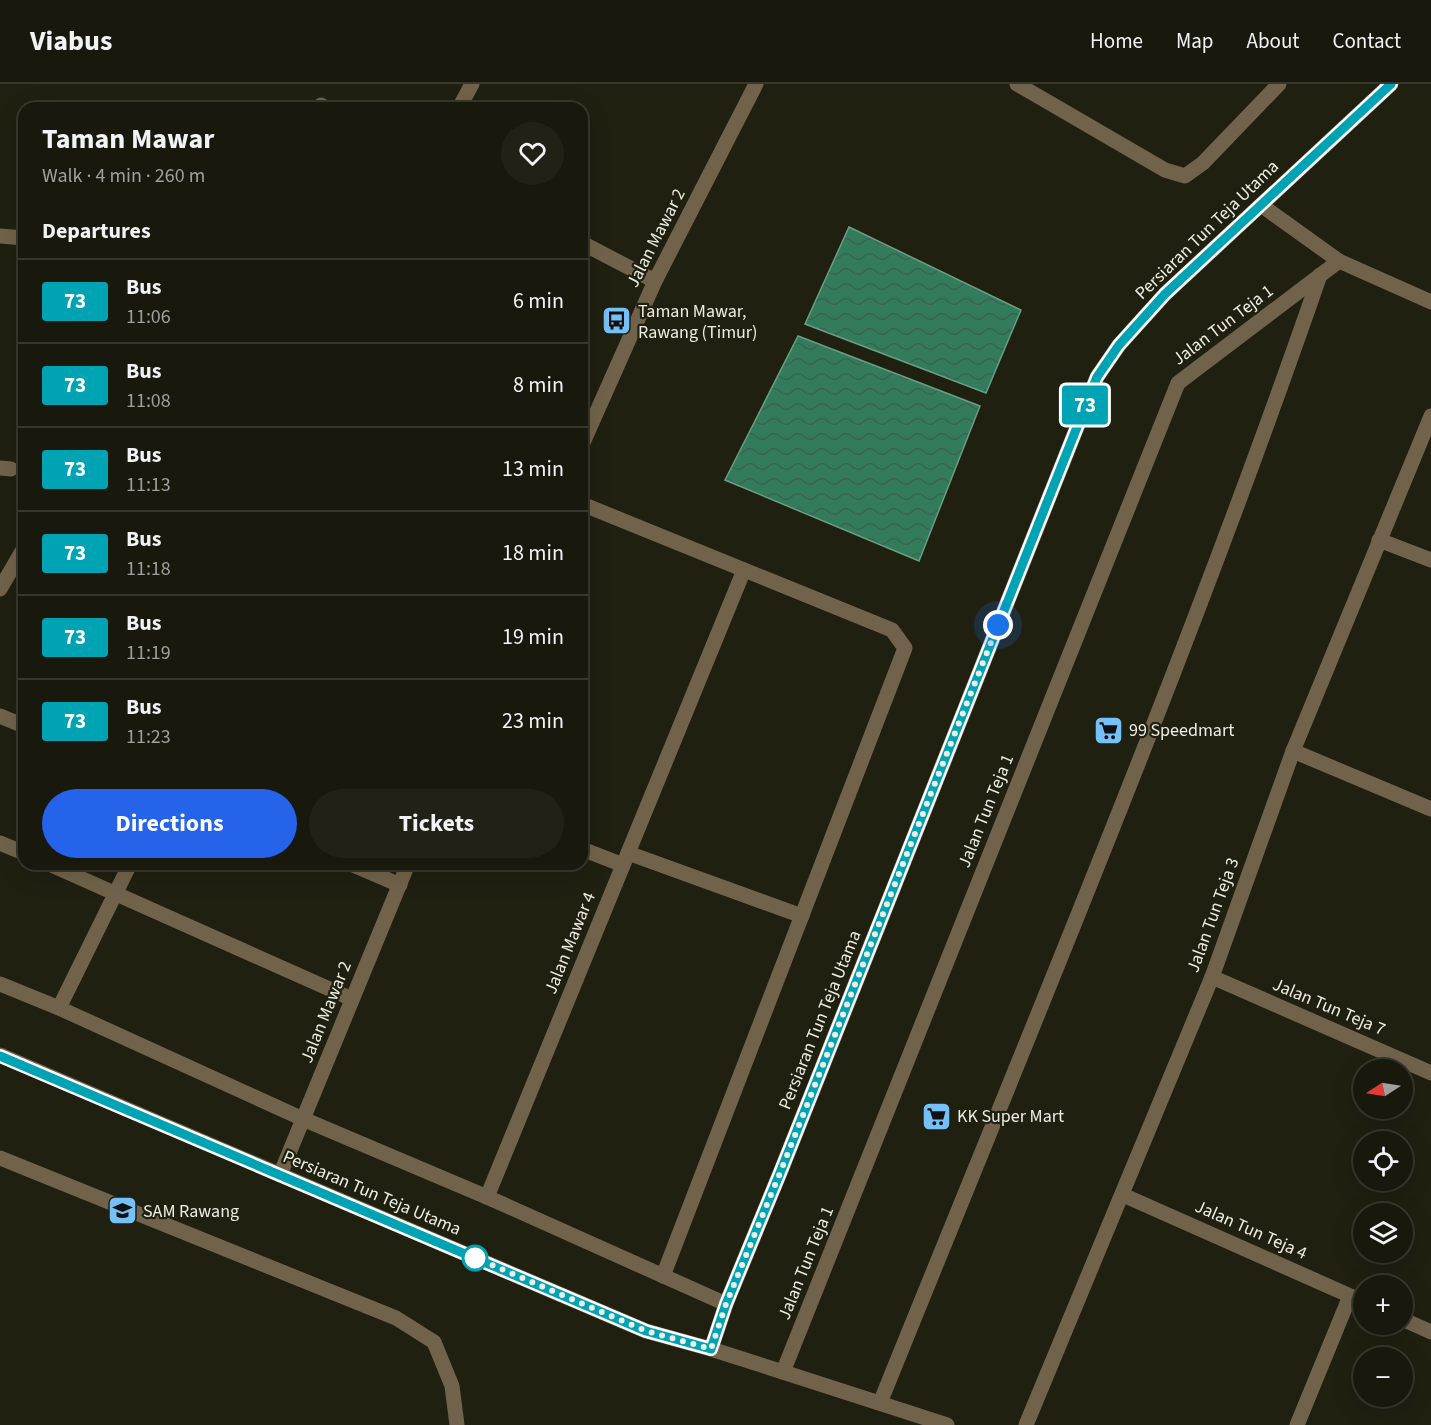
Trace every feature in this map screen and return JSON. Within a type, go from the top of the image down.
[{"type":"street","points":[[462,102],[472,84]]},
{"type":"street","name":"Jalan Mawar 2","points":[[588,432],[655,281],[756,84]]},
{"type":"street","points":[[1017,84],[1165,170],[1185,176],[1203,163],[1279,84]]},
{"type":"street","name":"Persiaran Tun Teja Utama","points":[[0,1056],[646,1331],[711,1349],[726,1304],[1097,377],[1119,345],[1165,294],[1391,84]]},
{"type":"street","points":[[1261,205],[1339,261],[1431,302]]},
{"type":"street","points":[[0,236],[18,238]]},
{"type":"street","points":[[588,246],[655,281]]},
{"type":"street","name":"Jalan Tun Teja 1","points":[[783,1372],[1178,383],[1339,261]]},
{"type":"street","points":[[880,1403],[1049,986],[1213,570],[1278,398],[1320,275]]},
{"type":"street","name":"Jalan Tun Teja 3","points":[[1026,1425],[1212,978],[1293,751],[1431,416]]},
{"type":"street","points":[[588,506],[892,630],[905,648],[663,1276]]},
{"type":"street","points":[[1379,540],[1431,561]]},
{"type":"street","points":[[0,589],[18,558]]},
{"type":"street","name":"Jalan Mawar 4","points":[[487,1197],[744,570]]},
{"type":"street","points":[[0,716],[18,724]]},
{"type":"street","points":[[1293,751],[1431,809]]},
{"type":"street","points":[[0,843],[18,850]]},
{"type":"street","points":[[588,850],[625,859],[802,916]]},
{"type":"street","points":[[63,870],[352,999]]},
{"type":"street","points":[[59,1008],[127,870]]},
{"type":"street","points":[[365,870],[400,885]]},
{"type":"street","name":"Jalan Mawar 2","points":[[280,1175],[406,870]]},
{"type":"street","name":"Jalan Tun Teja 7","points":[[1212,978],[1431,1072]]},
{"type":"street","points":[[0,984],[59,1008],[303,1119],[487,1197],[726,1304]]},
{"type":"street","points":[[0,1158],[396,1318],[434,1342],[452,1386],[457,1425]]},
{"type":"street","name":"Jalan Tun Teja 4","points":[[1123,1195],[1353,1297]]},
{"type":"street","points":[[1297,1425],[1353,1307]]},
{"type":"street","points":[[1413,1324],[1431,1332]]},
{"type":"street","points":[[711,1349],[947,1425]]},
{"type":"water","points":[[849,227],[1021,310],[986,393],[805,324]]},
{"type":"water","points":[[798,336],[980,406],[919,561],[725,480]]},
{"type":"bus line","name":"73","points":[[0,1056],[646,1331],[711,1349],[726,1304],[1097,377],[1119,345],[1165,294],[1391,84]]},
{"type":"place","name":"Taman Mawar, Rawang (Timur)","points":[[617,321]]},
{"type":"place","name":"99 Speedmart","points":[[1108,730]]},
{"type":"place","name":"KK Super Mart","points":[[936,1116]]},
{"type":"place","name":"SAM Rawang","points":[[122,1211]]},
{"type":"route","points":[[475,1258],[469,1255],[646,1331],[711,1349],[726,1304],[998,625]]}]
